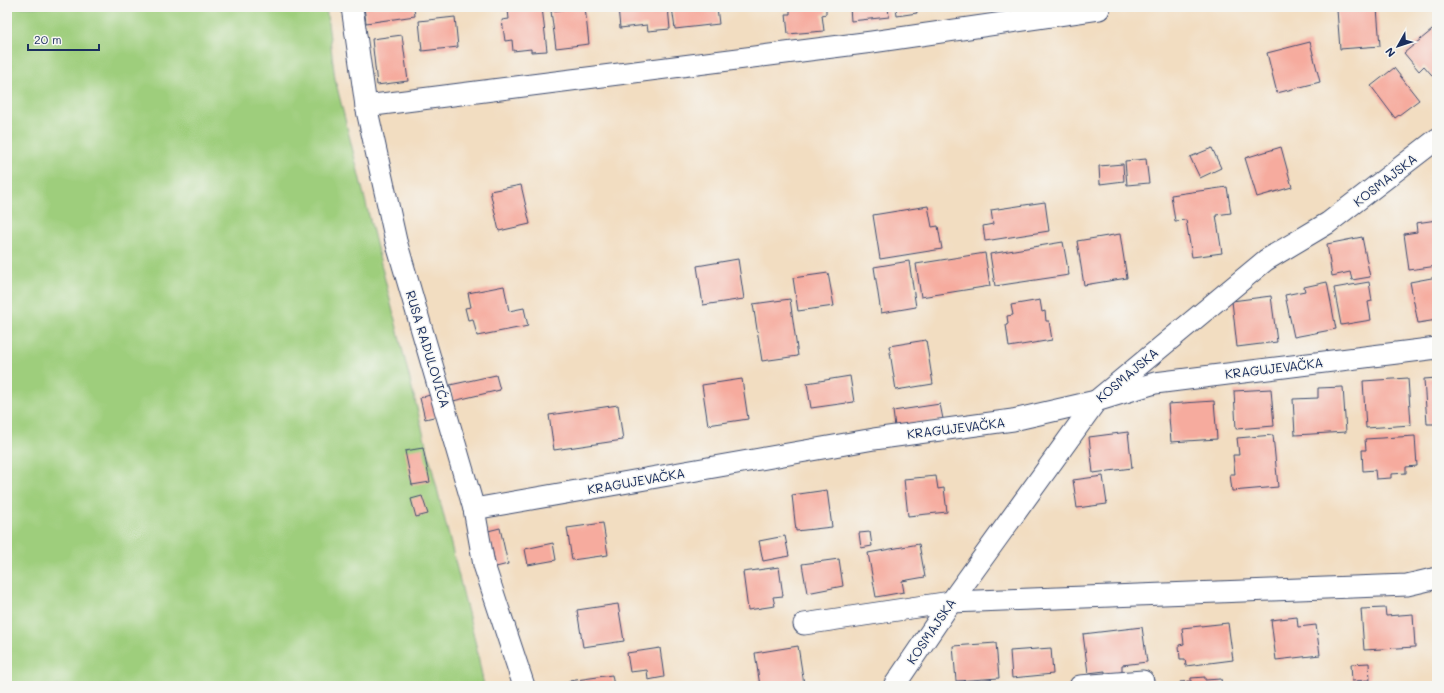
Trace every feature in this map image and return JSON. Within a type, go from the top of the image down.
[{"type":"street","name":"RUSA RADULOVIĆA","points":[[352,7],[366,106],[396,242],[474,509],[484,565],[524,686]]},
{"type":"street","points":[[366,106],[872,42],[1099,9]]},
{"type":"street","name":"KOSMAJSKA","points":[[894,686],[951,602],[1096,401],[1266,260],[1328,223],[1437,139]]},
{"type":"street","name":"KRAGUJEVAČKA","points":[[474,509],[874,438],[1013,420],[1096,401],[1155,383],[1437,348]]},
{"type":"street","points":[[804,624],[951,602],[1407,585],[1437,578]]},
{"type":"street","points":[[1080,686],[1144,681]]},
{"type":"green space","points":[[7,7],[326,7],[335,79],[476,645],[484,686],[7,686]]},
{"type":"building","points":[[364,7],[414,7],[415,16],[366,23]]},
{"type":"building","points":[[542,7],[547,51],[531,52],[531,49],[513,51],[512,40],[505,41],[502,20],[509,19],[508,10]]},
{"type":"building","points":[[585,7],[589,44],[556,48],[551,11]]},
{"type":"building","points":[[618,7],[668,7],[670,29],[648,31],[647,25],[620,28]]},
{"type":"building","points":[[672,7],[717,7],[719,24],[675,29]]},
{"type":"building","points":[[790,7],[826,7],[826,14],[822,15],[824,31],[788,34],[786,14],[790,14]]},
{"type":"building","points":[[850,7],[888,7],[889,17],[851,21]]},
{"type":"building","points":[[896,7],[916,7],[917,13],[897,16]]},
{"type":"building","points":[[1377,8],[1380,46],[1340,49],[1337,10]]},
{"type":"building","points":[[455,17],[458,47],[422,51],[419,21]]},
{"type":"building","points":[[1437,26],[1437,81],[1424,66],[1419,71],[1404,53]]},
{"type":"building","points":[[402,35],[408,81],[377,85],[372,39]]},
{"type":"building","points":[[1310,42],[1320,82],[1277,93],[1267,53]]},
{"type":"building","points":[[1394,68],[1419,100],[1395,118],[1371,86]]},
{"type":"building","points":[[1281,147],[1292,187],[1257,197],[1245,158]]},
{"type":"building","points":[[1212,148],[1221,168],[1200,178],[1190,157]]},
{"type":"building","points":[[1146,159],[1149,183],[1127,185],[1125,161]]},
{"type":"building","points":[[1123,164],[1124,181],[1100,184],[1099,166]]},
{"type":"building","points":[[521,185],[530,224],[499,231],[490,191]]},
{"type":"building","points":[[1227,187],[1231,213],[1216,215],[1222,253],[1192,257],[1186,220],[1175,221],[1171,195]]},
{"type":"building","points":[[1045,202],[1049,231],[985,241],[983,226],[993,224],[991,210]]},
{"type":"building","points":[[928,206],[932,227],[938,226],[942,249],[880,259],[873,215]]},
{"type":"building","points":[[1437,220],[1437,266],[1409,270],[1404,234],[1417,232],[1416,223]]},
{"type":"building","points":[[1120,234],[1127,278],[1084,285],[1077,241]]},
{"type":"building","points":[[1362,237],[1370,277],[1352,280],[1350,272],[1332,276],[1327,244]]},
{"type":"building","points":[[1063,242],[1069,275],[995,286],[990,254]]},
{"type":"building","points":[[985,253],[990,286],[921,297],[916,264]]},
{"type":"building","points":[[738,259],[744,299],[703,305],[697,266]]},
{"type":"building","points":[[909,261],[916,307],[881,313],[874,267]]},
{"type":"building","points":[[828,273],[834,306],[798,311],[793,278]]},
{"type":"building","points":[[1437,277],[1437,320],[1418,323],[1410,282]]},
{"type":"building","points":[[1327,282],[1336,329],[1294,337],[1285,295],[1305,291],[1304,287]]},
{"type":"building","points":[[1369,282],[1372,301],[1368,302],[1371,320],[1341,325],[1334,288]]},
{"type":"building","points":[[504,286],[509,311],[524,308],[528,326],[477,336],[473,319],[468,320],[465,308],[471,307],[468,293]]},
{"type":"building","points":[[1271,296],[1277,342],[1237,347],[1232,301]]},
{"type":"building","points":[[790,299],[798,356],[762,361],[753,304]]},
{"type":"building","points":[[1040,300],[1042,312],[1045,311],[1046,321],[1049,321],[1052,340],[1009,347],[1006,325],[1008,324],[1007,316],[1013,315],[1011,305]]},
{"type":"building","points":[[926,340],[933,384],[896,390],[889,346]]},
{"type":"building","points":[[496,375],[500,390],[453,401],[450,385]]},
{"type":"building","points":[[850,376],[854,402],[811,408],[807,383]]},
{"type":"building","points":[[1408,378],[1411,425],[1366,428],[1363,381]]},
{"type":"building","points":[[1437,378],[1437,424],[1427,424],[1424,379]]},
{"type":"building","points":[[742,379],[748,419],[708,425],[702,385]]},
{"type":"building","points":[[1343,387],[1346,432],[1295,435],[1293,399],[1318,398],[1318,388]]},
{"type":"building","points":[[1271,389],[1274,426],[1236,429],[1234,391]]},
{"type":"building","points":[[433,394],[438,416],[425,419],[420,398]]},
{"type":"building","points":[[1214,401],[1217,439],[1171,442],[1168,404]]},
{"type":"building","points":[[940,404],[943,419],[895,427],[893,411]]},
{"type":"building","points":[[618,405],[623,440],[554,450],[549,415]]},
{"type":"building","points":[[1128,432],[1132,468],[1093,473],[1089,437]]},
{"type":"building","points":[[1273,435],[1278,487],[1232,491],[1230,474],[1235,474],[1233,455],[1239,455],[1237,438]]},
{"type":"building","points":[[1415,436],[1417,466],[1406,467],[1406,473],[1391,474],[1391,478],[1376,479],[1375,470],[1363,471],[1362,450],[1366,450],[1365,439]]},
{"type":"building","points":[[423,448],[430,482],[412,485],[405,451]]},
{"type":"building","points":[[936,476],[938,489],[944,488],[947,512],[908,516],[904,479]]},
{"type":"building","points":[[1103,476],[1107,504],[1077,508],[1073,480]]},
{"type":"building","points":[[827,490],[832,527],[796,531],[792,495]]},
{"type":"building","points":[[422,496],[428,514],[416,517],[411,499]]},
{"type":"building","points":[[603,523],[608,555],[572,560],[567,528]]},
{"type":"building","points":[[500,528],[508,564],[496,567],[488,531]]},
{"type":"building","points":[[870,532],[872,546],[861,548],[859,533]]},
{"type":"building","points":[[785,536],[789,556],[763,561],[759,541]]},
{"type":"building","points":[[553,543],[556,560],[528,565],[525,549]]},
{"type":"building","points":[[919,544],[925,577],[902,581],[904,592],[876,597],[868,553]]},
{"type":"building","points":[[839,559],[843,586],[807,593],[802,564]]},
{"type":"building","points":[[779,567],[783,596],[773,597],[775,606],[748,610],[743,572]]},
{"type":"building","points":[[618,604],[624,641],[583,647],[577,610]]},
{"type":"building","points":[[1385,608],[1386,616],[1413,614],[1415,647],[1364,650],[1361,609]]},
{"type":"building","points":[[1297,617],[1298,627],[1316,625],[1320,655],[1276,660],[1271,620]]},
{"type":"building","points":[[1228,623],[1233,660],[1186,666],[1185,659],[1180,659],[1179,645],[1184,644],[1182,628]]},
{"type":"building","points":[[1142,627],[1147,662],[1122,665],[1122,672],[1105,674],[1105,671],[1088,673],[1083,634]]},
{"type":"building","points":[[996,643],[999,678],[956,681],[953,646]]},
{"type":"building","points":[[798,646],[804,684],[760,686],[755,653]]},
{"type":"building","points":[[660,648],[664,677],[648,680],[647,670],[630,672],[627,653]]},
{"type":"building","points":[[1051,648],[1053,674],[1012,678],[1010,651]]},
{"type":"building","points":[[1369,663],[1370,680],[1352,681],[1351,664]]},
{"type":"building","points":[[612,675],[614,686],[570,686],[569,681]]},
{"type":"building","points":[[1205,677],[1205,680],[1221,679],[1222,686],[1180,686],[1180,682],[1191,681],[1191,678]]}]
